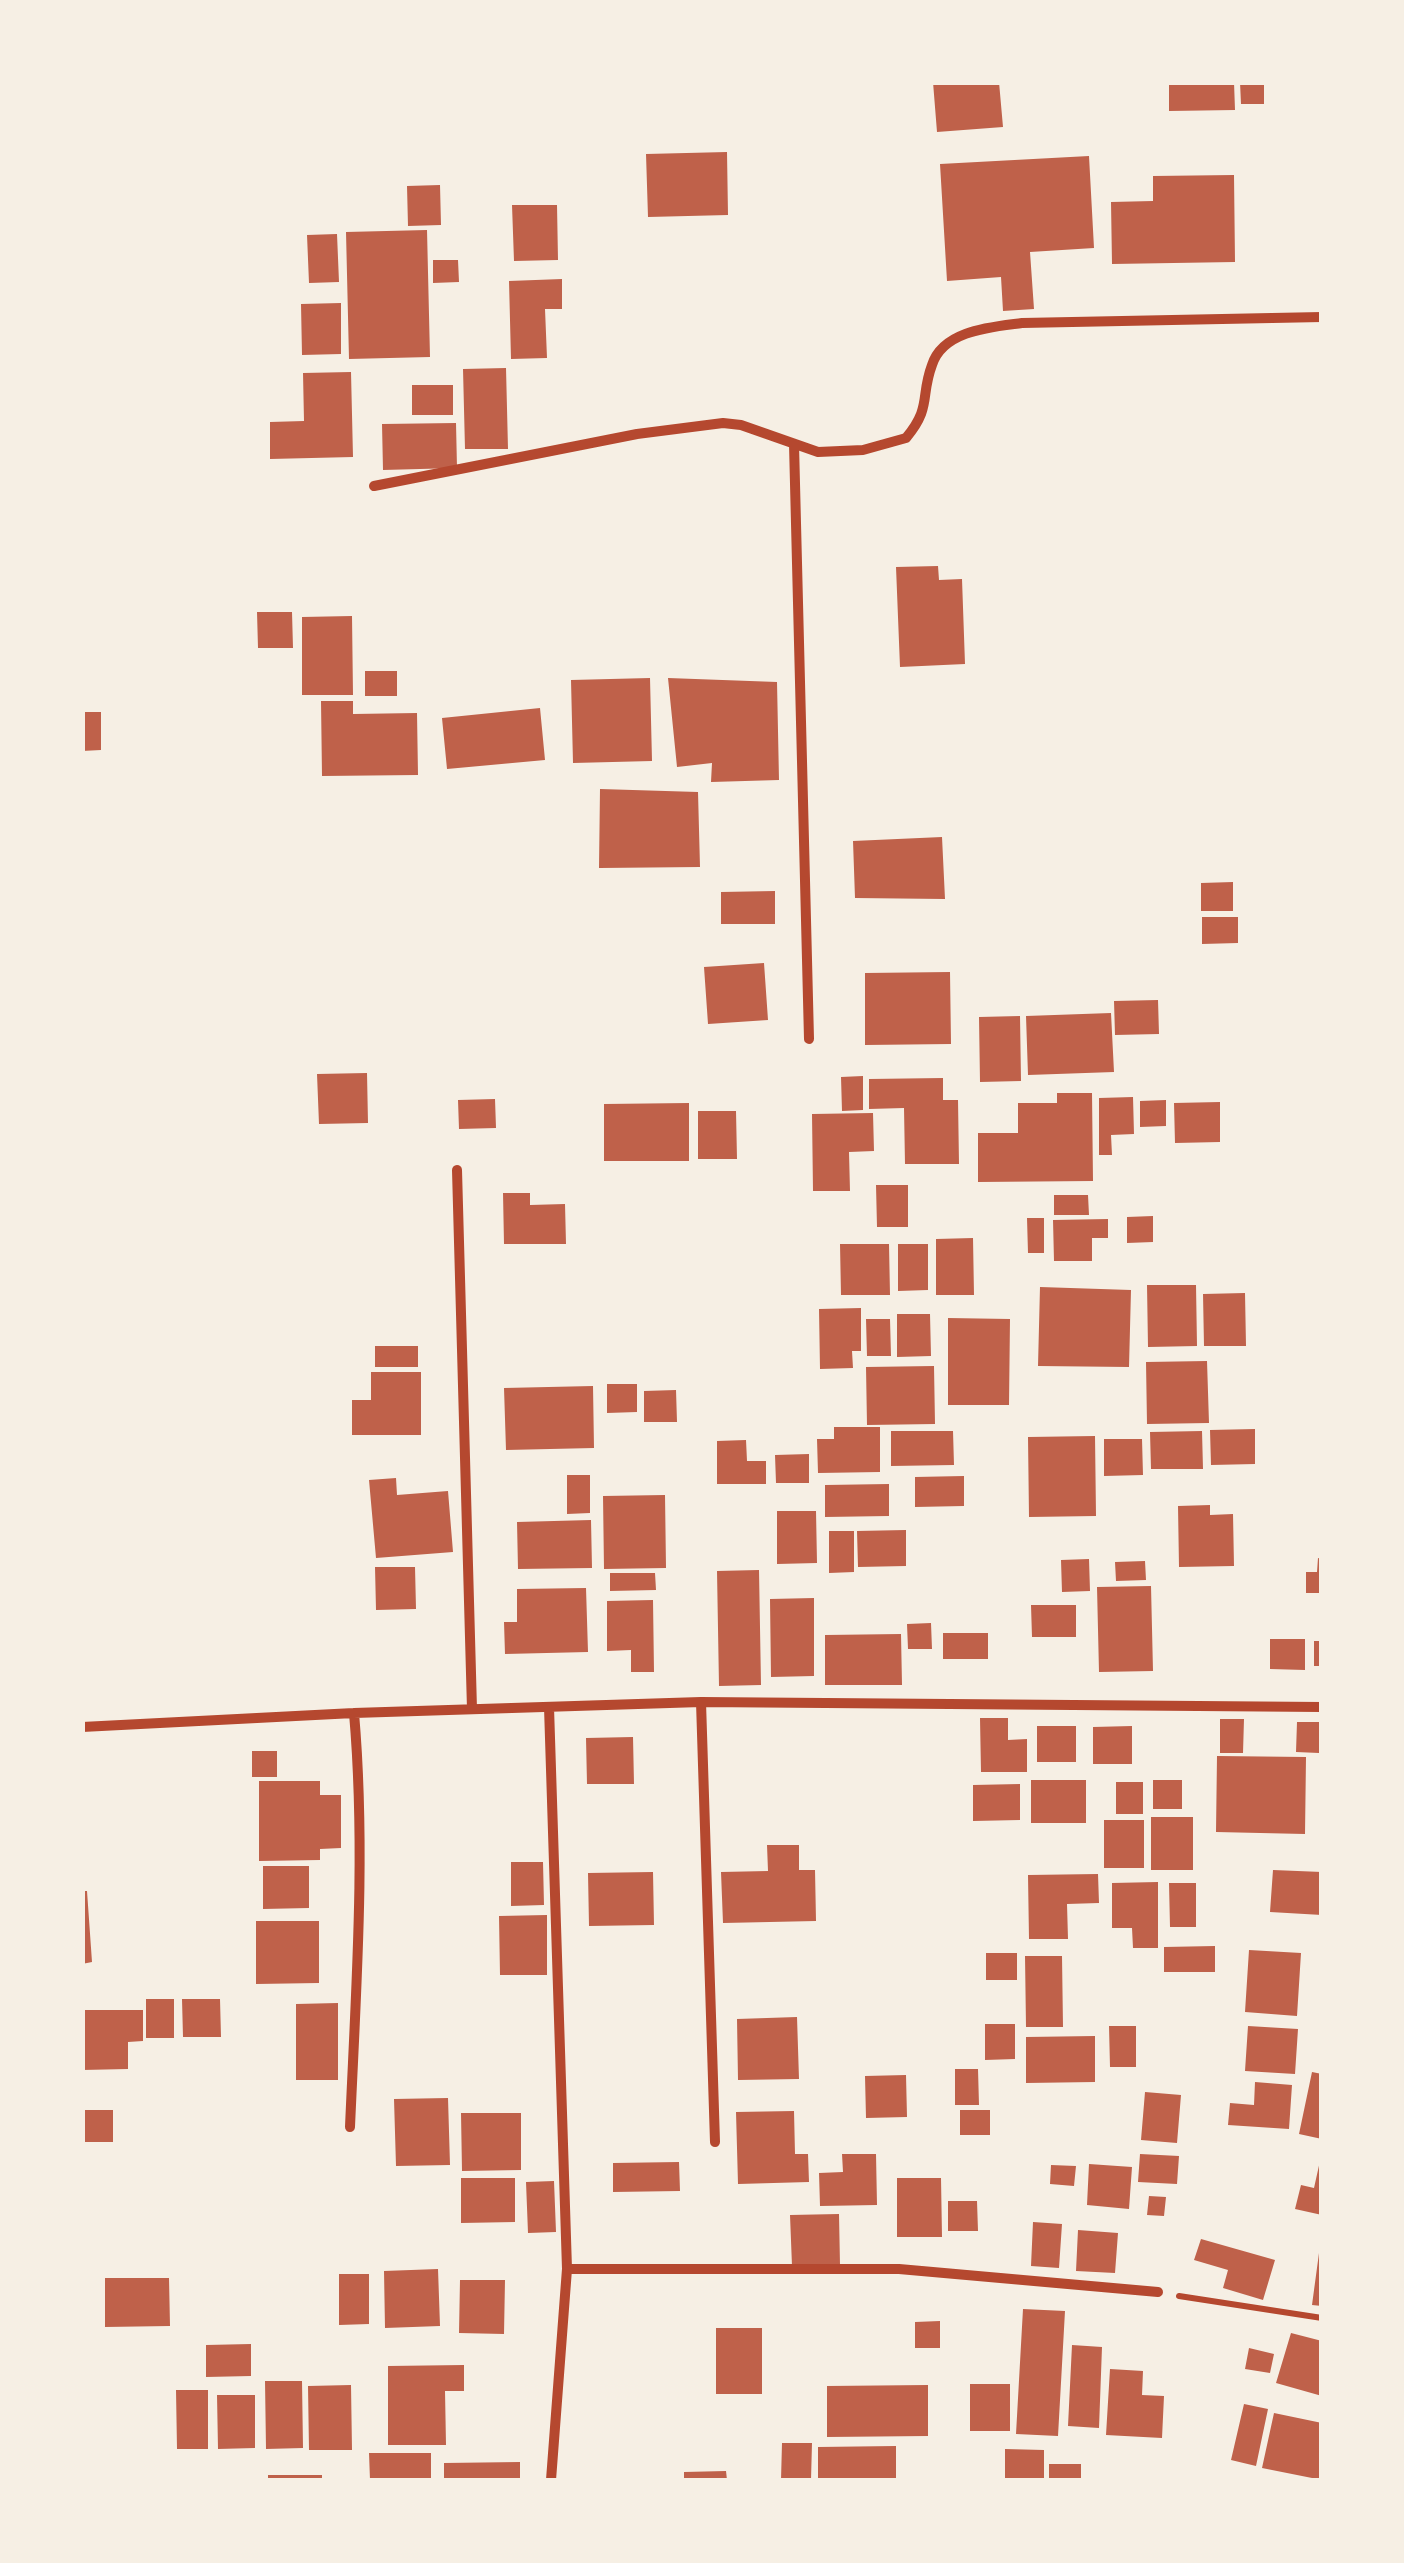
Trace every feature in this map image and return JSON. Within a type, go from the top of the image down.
[{"type":"street","points":[[374,486],[636,434],[722,424],[741,426],[818,452],[842,452],[906,438],[925,410],[931,366],[937,354],[952,341],[977,330],[1022,323],[1322,317]]},
{"type":"street","points":[[794,444],[808,1039]]},
{"type":"street","points":[[457,1170],[472,1709]]},
{"type":"street","points":[[701,1702],[715,2142]]},
{"type":"street","points":[[82,1727],[354,1713],[701,1702],[1322,1707]]},
{"type":"street","points":[[549,1706],[567,2269],[550,2480]]},
{"type":"street","points":[[350,2127],[360,1919],[360,1786],[354,1713]]},
{"type":"street","points":[[567,2269],[899,2269],[1158,2292]]},
{"type":"path","points":[[1158,2292],[1322,2318]]},
{"type":"building","points":[[933,82],[999,82],[1003,127],[937,132]]},
{"type":"building","points":[[1169,82],[1234,82],[1235,110],[1169,111]]},
{"type":"building","points":[[1240,82],[1264,82],[1264,104],[1241,104]]},
{"type":"building","points":[[727,152],[728,215],[648,217],[646,154]]},
{"type":"building","points":[[1089,156],[1094,248],[1030,252],[1034,309],[1003,311],[1001,277],[947,281],[940,164]]},
{"type":"building","points":[[1234,175],[1235,262],[1112,264],[1111,202],[1153,201],[1153,176]]},
{"type":"building","points":[[440,185],[441,225],[408,226],[407,186]]},
{"type":"building","points":[[512,205],[557,205],[558,260],[514,261]]},
{"type":"building","points":[[427,230],[430,357],[349,359],[346,232]]},
{"type":"building","points":[[337,234],[339,282],[309,283],[307,235]]},
{"type":"building","points":[[433,260],[458,260],[459,282],[433,283]]},
{"type":"building","points":[[562,279],[562,309],[545,309],[547,358],[511,359],[509,281]]},
{"type":"building","points":[[341,303],[341,354],[302,355],[301,304]]},
{"type":"building","points":[[506,368],[508,449],[465,449],[463,369]]},
{"type":"building","points":[[351,372],[353,457],[270,459],[270,422],[304,421],[303,373]]},
{"type":"building","points":[[412,385],[453,385],[453,415],[412,415]]},
{"type":"building","points":[[456,423],[457,468],[383,470],[382,424]]},
{"type":"building","points":[[938,566],[939,580],[962,579],[965,664],[900,667],[896,567]]},
{"type":"building","points":[[257,612],[292,612],[293,648],[258,648]]},
{"type":"building","points":[[352,616],[353,695],[302,695],[302,617]]},
{"type":"building","points":[[365,671],[397,671],[397,696],[365,696]]},
{"type":"building","points":[[650,678],[652,761],[573,763],[571,680]]},
{"type":"building","points":[[668,678],[777,682],[779,780],[711,782],[712,763],[677,767]]},
{"type":"building","points":[[321,701],[353,701],[353,714],[417,713],[418,775],[322,776]]},
{"type":"building","points":[[540,708],[545,760],[447,769],[442,718]]},
{"type":"building","points":[[82,712],[101,712],[101,750],[82,751]]},
{"type":"building","points":[[600,789],[698,792],[700,867],[599,868]]},
{"type":"building","points":[[942,837],[945,899],[855,898],[853,841]]},
{"type":"building","points":[[1233,882],[1233,911],[1201,911],[1201,883]]},
{"type":"building","points":[[775,891],[775,924],[721,924],[721,892]]},
{"type":"building","points":[[1202,917],[1238,917],[1238,943],[1202,944]]},
{"type":"building","points":[[764,963],[768,1020],[708,1024],[704,967]]},
{"type":"building","points":[[950,972],[951,1044],[865,1045],[865,973]]},
{"type":"building","points":[[1158,1000],[1159,1034],[1115,1035],[1114,1001]]},
{"type":"building","points":[[1111,1013],[1114,1072],[1028,1075],[1026,1016]]},
{"type":"building","points":[[1020,1016],[1021,1081],[980,1082],[979,1017]]},
{"type":"building","points":[[367,1073],[368,1123],[319,1124],[317,1074]]},
{"type":"building","points":[[863,1076],[863,1110],[842,1111],[841,1077]]},
{"type":"building","points":[[943,1078],[943,1100],[958,1100],[959,1164],[905,1164],[904,1108],[869,1109],[869,1079]]},
{"type":"building","points":[[1057,1093],[1092,1093],[1093,1181],[978,1182],[978,1133],[1018,1133],[1018,1103],[1057,1103]]},
{"type":"building","points":[[1133,1097],[1134,1134],[1111,1135],[1112,1155],[1099,1155],[1099,1098]]},
{"type":"building","points":[[495,1099],[496,1128],[459,1129],[458,1100]]},
{"type":"building","points":[[1166,1100],[1166,1126],[1140,1127],[1140,1101]]},
{"type":"building","points":[[1220,1102],[1220,1142],[1175,1143],[1174,1103]]},
{"type":"building","points":[[689,1103],[689,1161],[604,1161],[604,1104]]},
{"type":"building","points":[[698,1111],[736,1111],[737,1159],[698,1159]]},
{"type":"building","points":[[873,1113],[874,1151],[849,1152],[850,1191],[813,1191],[812,1114]]},
{"type":"building","points":[[876,1185],[908,1185],[908,1227],[877,1227]]},
{"type":"building","points":[[503,1193],[530,1193],[530,1205],[565,1204],[566,1244],[504,1244]]},
{"type":"building","points":[[1054,1195],[1088,1195],[1089,1215],[1054,1215]]},
{"type":"building","points":[[1153,1216],[1153,1242],[1127,1243],[1127,1217]]},
{"type":"building","points":[[1027,1218],[1044,1218],[1044,1253],[1028,1253]]},
{"type":"building","points":[[1108,1219],[1108,1238],[1092,1238],[1092,1261],[1054,1261],[1053,1220]]},
{"type":"building","points":[[973,1238],[974,1295],[936,1295],[936,1239]]},
{"type":"building","points":[[840,1244],[889,1244],[890,1295],[841,1295]]},
{"type":"building","points":[[898,1244],[928,1244],[928,1290],[898,1291]]},
{"type":"building","points":[[1147,1285],[1196,1285],[1197,1346],[1148,1347]]},
{"type":"building","points":[[1040,1287],[1131,1290],[1129,1367],[1038,1366]]},
{"type":"building","points":[[1245,1293],[1246,1346],[1204,1346],[1203,1294]]},
{"type":"building","points":[[861,1308],[861,1351],[852,1351],[853,1368],[820,1369],[819,1309]]},
{"type":"building","points":[[897,1314],[930,1314],[931,1356],[897,1357]]},
{"type":"building","points":[[948,1318],[1010,1319],[1009,1405],[948,1405]]},
{"type":"building","points":[[866,1319],[890,1319],[891,1356],[867,1356]]},
{"type":"building","points":[[375,1346],[418,1346],[418,1367],[375,1367]]},
{"type":"building","points":[[1207,1361],[1209,1423],[1147,1424],[1146,1362]]},
{"type":"building","points":[[934,1366],[935,1424],[867,1425],[866,1367]]},
{"type":"building","points":[[371,1372],[421,1372],[421,1435],[352,1435],[352,1400],[371,1400]]},
{"type":"building","points":[[607,1384],[637,1384],[637,1412],[607,1413]]},
{"type":"building","points":[[593,1386],[594,1448],[506,1450],[504,1388]]},
{"type":"building","points":[[676,1390],[677,1422],[644,1422],[644,1391]]},
{"type":"building","points":[[834,1427],[880,1427],[880,1472],[818,1473],[817,1439],[834,1439]]},
{"type":"building","points":[[1255,1429],[1255,1464],[1211,1465],[1210,1430]]},
{"type":"building","points":[[891,1431],[953,1431],[954,1465],[891,1466]]},
{"type":"building","points":[[1202,1431],[1203,1469],[1151,1469],[1150,1432]]},
{"type":"building","points":[[1095,1436],[1096,1516],[1029,1517],[1028,1437]]},
{"type":"building","points":[[1104,1439],[1142,1439],[1143,1475],[1104,1476]]},
{"type":"building","points":[[746,1440],[747,1461],[766,1461],[766,1484],[717,1484],[717,1441]]},
{"type":"building","points":[[809,1454],[809,1483],[776,1483],[775,1455]]},
{"type":"building","points":[[567,1475],[590,1475],[590,1513],[567,1514]]},
{"type":"building","points":[[964,1476],[964,1506],[915,1507],[915,1477]]},
{"type":"building","points":[[396,1478],[397,1495],[448,1491],[453,1552],[376,1558],[369,1480]]},
{"type":"building","points":[[889,1484],[889,1516],[825,1517],[825,1485]]},
{"type":"building","points":[[665,1495],[666,1568],[604,1569],[603,1496]]},
{"type":"building","points":[[1210,1505],[1210,1515],[1233,1514],[1234,1566],[1179,1567],[1178,1506]]},
{"type":"building","points":[[777,1511],[816,1511],[817,1563],[777,1564]]},
{"type":"building","points":[[591,1520],[592,1568],[518,1569],[517,1522]]},
{"type":"building","points":[[906,1530],[906,1566],[858,1567],[857,1531]]},
{"type":"building","points":[[829,1531],[854,1531],[854,1572],[829,1573]]},
{"type":"building","points":[[1318,1558],[1322,1559],[1322,1593],[1306,1593],[1306,1572],[1317,1572]]},
{"type":"building","points":[[1089,1559],[1090,1591],[1062,1592],[1061,1560]]},
{"type":"building","points":[[1145,1561],[1146,1580],[1116,1581],[1115,1562]]},
{"type":"building","points":[[375,1567],[415,1567],[416,1609],[376,1610]]},
{"type":"building","points":[[759,1570],[761,1685],[719,1686],[717,1571]]},
{"type":"building","points":[[610,1573],[655,1573],[656,1590],[610,1591]]},
{"type":"building","points":[[1151,1586],[1153,1671],[1099,1672],[1097,1587]]},
{"type":"building","points":[[586,1588],[588,1652],[505,1654],[504,1622],[517,1622],[517,1589]]},
{"type":"building","points":[[814,1598],[814,1676],[771,1677],[770,1599]]},
{"type":"building","points":[[653,1600],[654,1672],[631,1672],[631,1650],[607,1651],[607,1601]]},
{"type":"building","points":[[1031,1605],[1076,1605],[1076,1637],[1032,1637]]},
{"type":"building","points":[[931,1623],[932,1649],[908,1649],[907,1624]]},
{"type":"building","points":[[943,1633],[988,1633],[988,1659],[943,1659]]},
{"type":"building","points":[[901,1634],[902,1685],[825,1685],[825,1635]]},
{"type":"building","points":[[1270,1639],[1305,1639],[1305,1670],[1270,1669]]},
{"type":"building","points":[[1314,1641],[1322,1641],[1322,1666],[1314,1666]]},
{"type":"building","points":[[980,1718],[1008,1718],[1008,1740],[1027,1739],[1027,1772],[981,1772]]},
{"type":"building","points":[[1220,1719],[1244,1719],[1243,1753],[1220,1753]]},
{"type":"building","points":[[1297,1722],[1319,1722],[1319,1753],[1296,1752]]},
{"type":"building","points":[[1037,1726],[1076,1726],[1076,1762],[1037,1762]]},
{"type":"building","points":[[1132,1726],[1132,1764],[1093,1764],[1093,1727]]},
{"type":"building","points":[[633,1737],[634,1784],[587,1784],[586,1738]]},
{"type":"building","points":[[252,1751],[277,1751],[277,1777],[252,1777]]},
{"type":"building","points":[[1217,1756],[1306,1757],[1305,1834],[1216,1832]]},
{"type":"building","points":[[1031,1780],[1086,1780],[1086,1823],[1031,1823]]},
{"type":"building","points":[[1153,1780],[1182,1780],[1182,1809],[1153,1809]]},
{"type":"building","points":[[259,1781],[320,1781],[320,1795],[341,1795],[341,1848],[320,1849],[320,1860],[259,1861]]},
{"type":"building","points":[[1116,1782],[1143,1782],[1143,1814],[1116,1814]]},
{"type":"building","points":[[1020,1784],[1020,1820],[973,1821],[973,1785]]},
{"type":"building","points":[[1151,1817],[1193,1817],[1193,1870],[1151,1870]]},
{"type":"building","points":[[1104,1820],[1144,1820],[1144,1868],[1104,1868]]},
{"type":"building","points":[[767,1845],[799,1845],[799,1870],[815,1870],[816,1921],[723,1923],[721,1872],[768,1871]]},
{"type":"building","points":[[511,1862],[543,1862],[544,1905],[511,1906]]},
{"type":"building","points":[[263,1866],[309,1866],[309,1908],[263,1909]]},
{"type":"building","points":[[1273,1870],[1322,1872],[1322,1915],[1270,1912]]},
{"type":"building","points":[[653,1872],[654,1925],[589,1926],[588,1873]]},
{"type":"building","points":[[1098,1874],[1099,1903],[1067,1904],[1068,1939],[1029,1939],[1028,1875]]},
{"type":"building","points":[[1158,1882],[1158,1948],[1133,1948],[1132,1928],[1112,1928],[1112,1883]]},
{"type":"building","points":[[1169,1883],[1196,1883],[1196,1927],[1170,1927]]},
{"type":"building","points":[[82,1891],[87,1891],[92,1962],[82,1964]]},
{"type":"building","points":[[547,1915],[547,1975],[500,1975],[499,1916]]},
{"type":"building","points":[[256,1921],[319,1921],[319,1983],[256,1984]]},
{"type":"building","points":[[1215,1946],[1215,1972],[1164,1972],[1164,1947]]},
{"type":"building","points":[[1249,1950],[1301,1953],[1297,2016],[1245,2012]]},
{"type":"building","points":[[986,1953],[1017,1953],[1017,1980],[986,1980]]},
{"type":"building","points":[[1025,1956],[1062,1956],[1063,2027],[1026,2027]]},
{"type":"building","points":[[146,1999],[174,1999],[174,2038],[146,2038]]},
{"type":"building","points":[[182,1999],[220,1999],[221,2037],[183,2037]]},
{"type":"building","points":[[338,2003],[338,2080],[296,2080],[296,2004]]},
{"type":"building","points":[[82,2010],[143,2010],[143,2041],[128,2042],[128,2069],[82,2070]]},
{"type":"building","points":[[797,2017],[799,2079],[738,2080],[737,2019]]},
{"type":"building","points":[[985,2024],[1015,2024],[1015,2059],[985,2060]]},
{"type":"building","points":[[1109,2026],[1136,2026],[1136,2067],[1110,2067]]},
{"type":"building","points":[[1248,2026],[1298,2029],[1295,2074],[1245,2071]]},
{"type":"building","points":[[1095,2036],[1095,2082],[1026,2083],[1026,2037]]},
{"type":"building","points":[[955,2069],[978,2069],[979,2105],[955,2105]]},
{"type":"building","points":[[1312,2072],[1322,2074],[1322,2139],[1299,2134]]},
{"type":"building","points":[[906,2075],[907,2117],[866,2118],[865,2076]]},
{"type":"building","points":[[1255,2082],[1292,2085],[1289,2129],[1228,2125],[1230,2103],[1254,2105]]},
{"type":"building","points":[[1145,2092],[1181,2095],[1177,2143],[1141,2140]]},
{"type":"building","points":[[448,2098],[450,2165],[396,2166],[394,2099]]},
{"type":"building","points":[[82,2110],[113,2110],[113,2142],[82,2142]]},
{"type":"building","points":[[960,2110],[990,2110],[990,2135],[960,2135]]},
{"type":"building","points":[[794,2111],[795,2154],[808,2154],[809,2182],[738,2184],[736,2112]]},
{"type":"building","points":[[461,2113],[521,2113],[521,2170],[462,2171]]},
{"type":"building","points":[[842,2154],[876,2154],[877,2205],[820,2206],[819,2173],[843,2172]]},
{"type":"building","points":[[1140,2154],[1179,2156],[1177,2184],[1138,2182]]},
{"type":"building","points":[[1320,2161],[1322,2215],[1295,2209],[1301,2185],[1314,2188]]},
{"type":"building","points":[[679,2162],[680,2191],[613,2192],[613,2163]]},
{"type":"building","points":[[1089,2164],[1132,2167],[1129,2209],[1087,2205]]},
{"type":"building","points":[[1051,2165],[1076,2166],[1074,2186],[1050,2184]]},
{"type":"building","points":[[461,2178],[515,2178],[515,2222],[461,2223]]},
{"type":"building","points":[[897,2178],[941,2178],[942,2237],[897,2237]]},
{"type":"building","points":[[554,2181],[556,2232],[528,2233],[526,2182]]},
{"type":"building","points":[[1149,2196],[1166,2197],[1164,2216],[1147,2215]]},
{"type":"building","points":[[948,2201],[977,2201],[978,2231],[948,2231]]},
{"type":"building","points":[[839,2214],[840,2265],[792,2266],[790,2215]]},
{"type":"building","points":[[1033,2222],[1062,2224],[1059,2268],[1031,2266]]},
{"type":"building","points":[[1078,2230],[1118,2233],[1115,2273],[1076,2271]]},
{"type":"building","points":[[1201,2239],[1275,2260],[1263,2300],[1223,2288],[1228,2270],[1194,2260]]},
{"type":"building","points":[[1322,2253],[1322,2306],[1312,2305]]},
{"type":"building","points":[[438,2269],[440,2326],[385,2328],[384,2271]]},
{"type":"building","points":[[339,2274],[369,2274],[369,2324],[339,2325]]},
{"type":"building","points":[[105,2278],[169,2278],[170,2326],[105,2327]]},
{"type":"building","points":[[460,2280],[505,2280],[504,2334],[459,2333]]},
{"type":"building","points":[[1023,2309],[1065,2311],[1058,2436],[1016,2434]]},
{"type":"building","points":[[940,2321],[940,2348],[915,2348],[915,2322]]},
{"type":"building","points":[[716,2328],[762,2328],[762,2394],[716,2394]]},
{"type":"building","points":[[1291,2333],[1322,2341],[1322,2396],[1276,2383]]},
{"type":"building","points":[[251,2344],[251,2376],[206,2377],[206,2345]]},
{"type":"building","points":[[1072,2345],[1102,2347],[1099,2428],[1068,2426]]},
{"type":"building","points":[[1249,2348],[1274,2354],[1270,2373],[1245,2369]]},
{"type":"building","points":[[464,2365],[464,2391],[445,2391],[446,2445],[388,2445],[388,2366]]},
{"type":"building","points":[[1110,2369],[1143,2371],[1142,2395],[1164,2396],[1162,2438],[1106,2435]]},
{"type":"building","points":[[265,2381],[302,2381],[303,2448],[266,2449]]},
{"type":"building","points":[[970,2384],[1010,2384],[1010,2431],[970,2431]]},
{"type":"building","points":[[351,2385],[352,2450],[309,2450],[308,2386]]},
{"type":"building","points":[[928,2385],[928,2436],[827,2437],[827,2386]]},
{"type":"building","points":[[176,2390],[208,2390],[208,2449],[177,2449]]},
{"type":"building","points":[[217,2395],[255,2395],[255,2448],[218,2449]]},
{"type":"building","points":[[1244,2404],[1268,2409],[1256,2466],[1231,2460]]},
{"type":"building","points":[[1274,2413],[1322,2423],[1322,2480],[1262,2468]]},
{"type":"building","points":[[782,2443],[812,2443],[811,2480],[781,2480]]},
{"type":"building","points":[[896,2446],[896,2480],[818,2480],[818,2447]]},
{"type":"building","points":[[1005,2449],[1044,2450],[1044,2480],[1005,2480]]},
{"type":"building","points":[[369,2453],[431,2453],[431,2480],[370,2480]]},
{"type":"building","points":[[520,2462],[520,2480],[444,2480],[444,2463]]},
{"type":"building","points":[[1049,2464],[1081,2464],[1081,2480],[1049,2480]]},
{"type":"building","points":[[726,2471],[727,2480],[684,2480],[684,2472]]},
{"type":"building","points":[[268,2475],[322,2475],[322,2480],[268,2480]]}]
